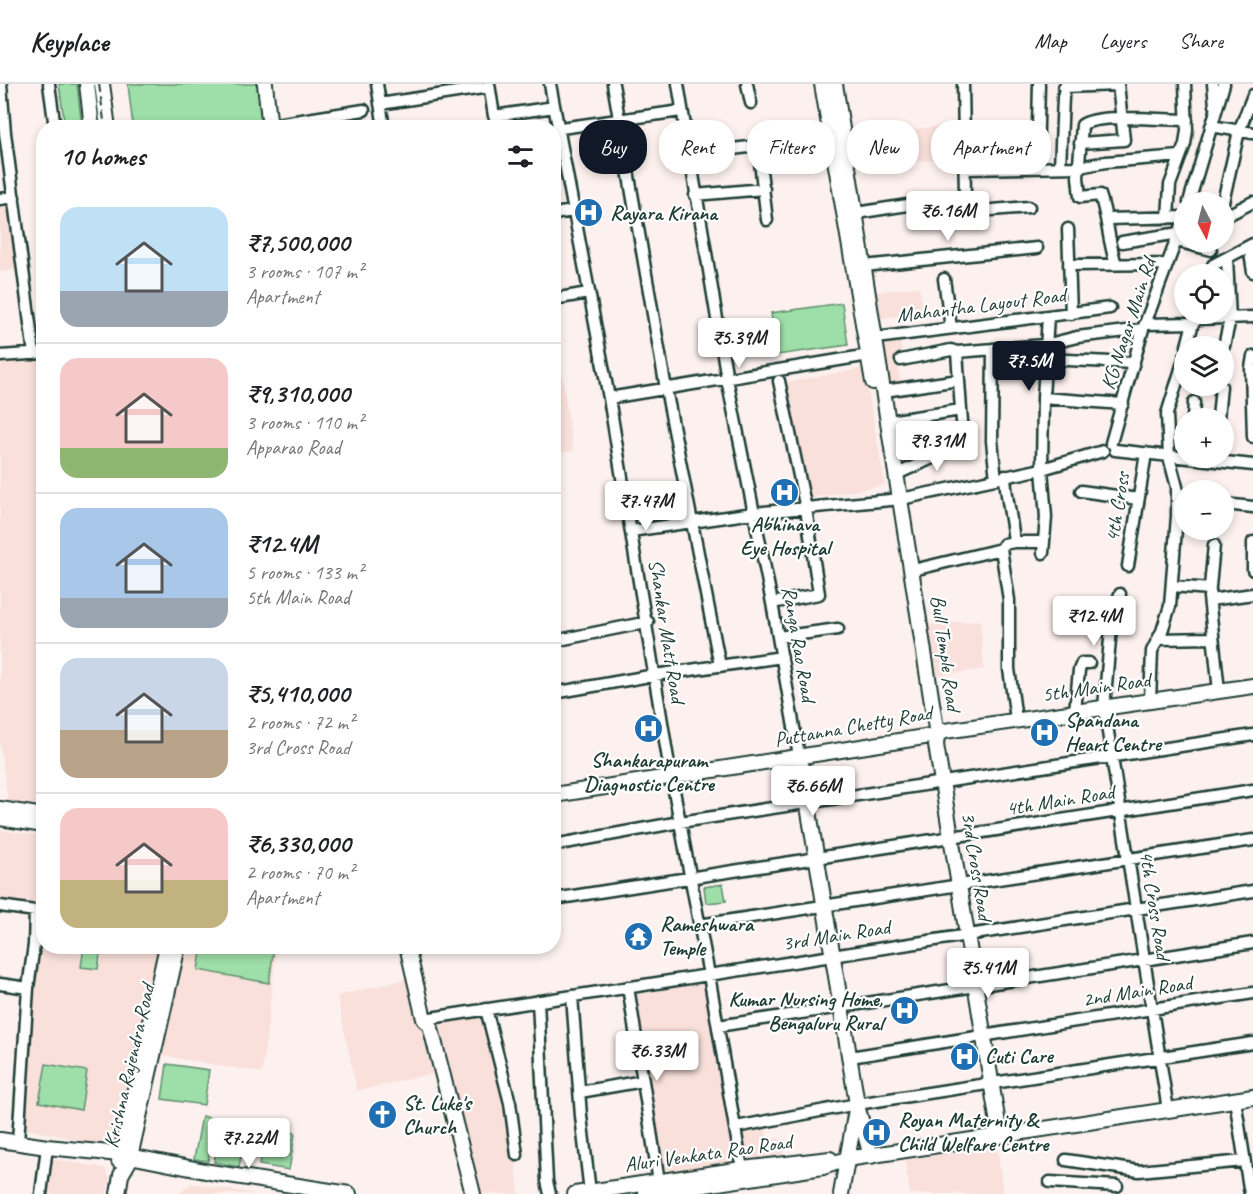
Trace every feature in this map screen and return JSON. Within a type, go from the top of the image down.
[{"type":"main road","points":[[87,84],[91,120]]},
{"type":"main road","points":[[102,84],[107,120]]},
{"type":"main road","points":[[265,84],[269,120]]},
{"type":"main road","name":"Bull Temple Road","points":[[822,84],[850,214],[935,734]]},
{"type":"main road","name":"Bull Temple Road","points":[[835,84],[850,214],[864,266],[876,338],[874,354],[889,421],[897,474],[897,500],[913,570],[935,734]]},
{"type":"main road","name":"5th Main Road","points":[[935,734],[1016,719],[1253,686]]},
{"type":"main road","name":"Puttanna Chetty Road","points":[[561,788],[935,734]]},
{"type":"main road","name":"3rd Cross Road","points":[[935,734],[1000,1136]]},
{"type":"main road","points":[[799,753],[857,1104],[871,1156]]},
{"type":"main road","name":"Puttanna Chetty Road","points":[[561,794],[671,773]]},
{"type":"main road","points":[[0,809],[36,815]]},
{"type":"main road","points":[[0,818],[36,824]]},
{"type":"main road","name":"Krishna Rajendra Road","points":[[118,1194],[122,1157],[165,954]]},
{"type":"main road","name":"Krishna Rajendra Road","points":[[122,1157],[176,954]]},
{"type":"main road","points":[[408,954],[429,1020],[473,1194]]},
{"type":"main road","points":[[417,954],[429,1020]]},
{"type":"main road","name":"Aluri Venkata Rao Road","points":[[652,1191],[742,1169],[821,1158],[847,1159],[871,1156],[1253,1097]]},
{"type":"main road","points":[[841,1194],[857,1104]]},
{"type":"main road","points":[[0,1140],[122,1157],[349,1194]]},
{"type":"main road","points":[[122,1157],[185,1174],[307,1194]]},
{"type":"main road","name":"Aluri Venkata Rao Road","points":[[575,1194],[652,1191],[823,1167],[847,1159]]},
{"type":"street","points":[[1,84],[5,133],[36,334]]},
{"type":"street","points":[[50,84],[55,120]]},
{"type":"street","points":[[376,84],[383,120]]},
{"type":"street","name":"Shankar Matt Road","points":[[550,84],[555,120]]},
{"type":"street","points":[[613,84],[619,120],[681,111]]},
{"type":"street","name":"Ranga Rao Road","points":[[678,84],[682,120]]},
{"type":"street","points":[[747,84],[751,103]]},
{"type":"street","points":[[963,84],[964,120]]},
{"type":"street","points":[[1038,120],[1039,84]]},
{"type":"street","points":[[1168,218],[1170,185],[1185,144],[1187,120],[1185,84]]},
{"type":"street","points":[[1214,84],[1215,110]]},
{"type":"street","points":[[1192,192],[1224,84]]},
{"type":"street","points":[[380,104],[489,85],[495,120]]},
{"type":"street","points":[[1060,167],[1065,86],[1118,85],[1124,140],[1080,143]]},
{"type":"street","points":[[1225,192],[1239,131],[1253,95]]},
{"type":"street","points":[[499,120],[554,107]]},
{"type":"street","points":[[305,120],[364,110]]},
{"type":"street","points":[[1116,264],[1100,195],[1080,197],[1079,167],[1082,125],[1089,120],[1122,118],[1187,120]]},
{"type":"street","points":[[561,128],[579,126]]},
{"type":"street","points":[[1211,126],[1253,133]]},
{"type":"street","points":[[735,149],[758,146],[767,219]]},
{"type":"street","name":"Shankar Matt Road","points":[[561,153],[609,398],[648,622],[671,773],[742,1169]]},
{"type":"street","points":[[1051,167],[1079,167],[1106,162],[1180,156]]},
{"type":"street","points":[[628,174],[666,389],[720,666]]},
{"type":"street","name":"Ranga Rao Road","points":[[691,174],[726,379],[772,603],[799,753]]},
{"type":"street","points":[[965,174],[968,212],[1029,207]]},
{"type":"street","points":[[695,195],[764,189]]},
{"type":"street","points":[[0,199],[14,196]]},
{"type":"street","points":[[850,214],[965,196]]},
{"type":"street","points":[[1234,212],[1253,202]]},
{"type":"street","points":[[561,213],[573,211]]},
{"type":"street","points":[[1107,219],[1174,218]]},
{"type":"street","points":[[1068,229],[1071,314]]},
{"type":"street","points":[[1122,242],[1174,237]]},
{"type":"street","name":"KG Nagar Main Rd","points":[[1113,446],[1134,363],[1174,245]]},
{"type":"street","points":[[1215,264],[1251,245],[1253,272]]},
{"type":"street","points":[[864,266],[1037,248]]},
{"type":"street","points":[[1210,262],[1211,252]]},
{"type":"street","points":[[1227,258],[1227,264]]},
{"type":"street","points":[[1069,265],[1167,264]]},
{"type":"street","points":[[944,279],[951,328]]},
{"type":"street","points":[[561,298],[588,293]]},
{"type":"street","name":"Mahantha Layout Road","points":[[876,338],[1110,308]]},
{"type":"street","points":[[1016,719],[1009,669],[1009,600],[1001,549],[1004,544],[1014,542],[1044,548],[1046,517],[1042,470],[1043,398],[1048,316]]},
{"type":"street","points":[[1234,319],[1253,317]]},
{"type":"street","points":[[902,360],[951,351],[1045,345],[1077,337],[1174,323]]},
{"type":"street","points":[[993,349],[992,441],[1011,514],[1014,542]]},
{"type":"street","points":[[897,474],[964,444],[957,352]]},
{"type":"street","points":[[0,356],[36,353]]},
{"type":"street","points":[[609,398],[874,354]]},
{"type":"street","points":[[1253,356],[1251,368],[1253,434]]},
{"type":"street","points":[[1045,359],[1134,363]]},
{"type":"street","points":[[884,392],[959,380]]},
{"type":"street","points":[[772,603],[819,594],[806,509],[779,381]]},
{"type":"street","points":[[1174,391],[1167,414],[1169,457],[1175,480]]},
{"type":"street","points":[[1043,398],[1123,404]]},
{"type":"street","points":[[1194,402],[1194,408]]},
{"type":"street","points":[[889,421],[961,410]]},
{"type":"street","points":[[631,531],[753,513],[897,500],[1042,470],[1102,451],[1109,455],[1113,446],[1174,457]]},
{"type":"street","name":"4th Cross","points":[[1128,566],[1146,453]]},
{"type":"street","points":[[1234,462],[1253,465]]},
{"type":"street","points":[[1081,491],[1138,499]]},
{"type":"street","points":[[1234,505],[1253,507]]},
{"type":"street","points":[[1150,700],[1152,651],[1170,606],[1177,540]]},
{"type":"street","points":[[1253,542],[1253,570]]},
{"type":"street","points":[[1214,545],[1210,594],[1212,638],[1219,691]]},
{"type":"street","points":[[913,570],[1001,549]]},
{"type":"street","points":[[1172,586],[1210,594],[1253,594]]},
{"type":"street","name":"4th Cross Road","points":[[1120,594],[1112,617],[1104,707],[1168,1110]]},
{"type":"street","points":[[561,640],[648,622]]},
{"type":"street","points":[[778,637],[838,629]]},
{"type":"street","points":[[1158,639],[1212,638]]},
{"type":"street","points":[[561,692],[655,675],[782,657]]},
{"type":"street","points":[[1075,711],[1079,670],[1082,663],[1089,663]]},
{"type":"street","points":[[561,844],[681,822],[1253,735]]},
{"type":"street","name":"4th Main Road","points":[[561,898],[1253,790]]},
{"type":"street","points":[[699,925],[1253,840]]},
{"type":"street","name":"3rd Main Road","points":[[429,1020],[486,1009],[1253,891]]},
{"type":"street","points":[[0,906],[35,910],[18,1142]]},
{"type":"street","points":[[718,1026],[1253,943]]},
{"type":"street","points":[[0,984],[28,988]]},
{"type":"street","points":[[628,987],[643,1081],[652,1191]]},
{"type":"street","name":"2nd Main Road","points":[[850,1057],[984,1037],[1152,1007],[1253,993]]},
{"type":"street","points":[[572,996],[590,1192]]},
{"type":"street","points":[[538,1001],[547,1181],[550,1194]]},
{"type":"street","points":[[486,1009],[510,1102],[517,1155]]},
{"type":"street","points":[[736,1127],[857,1104],[1253,1043]]},
{"type":"street","points":[[580,1092],[643,1081]]},
{"type":"street","points":[[1235,1100],[1250,1194]]},
{"type":"street","points":[[41,1194],[47,1147]]},
{"type":"street","points":[[1066,1160],[1139,1172],[1244,1161]]},
{"type":"street","points":[[1050,1182],[1079,1189],[1117,1186]]},
{"type":"shaded area","points":[[931,127],[931,160],[919,161],[919,129]]},
{"type":"shaded area","points":[[11,203],[19,269],[0,272],[0,205]]},
{"type":"shaded area","points":[[919,287],[924,313],[880,318],[876,292]]},
{"type":"shaded area","points":[[900,338],[902,359],[898,360],[901,386],[889,387],[884,340]]},
{"type":"shaded area","points":[[36,361],[36,810],[9,806],[0,744],[0,362]]},
{"type":"shaded area","points":[[561,368],[573,451],[561,452]]},
{"type":"shaded area","points":[[864,368],[885,485],[807,499],[784,383]]},
{"type":"shaded area","points":[[980,620],[984,669],[935,676],[927,625]]},
{"type":"shaded area","points":[[0,830],[36,835],[36,907],[0,902]]},
{"type":"shaded area","points":[[38,954],[157,954],[120,1125],[110,1140],[94,1143],[21,1128]]},
{"type":"shaded area","points":[[183,954],[276,954],[262,1073],[161,1055]]},
{"type":"shaded area","points":[[406,979],[434,1073],[357,1091],[337,996]]},
{"type":"shaded area","points":[[706,983],[735,1163],[661,1175],[632,995]]},
{"type":"shaded area","points":[[486,1015],[509,1103],[519,1194],[480,1194],[438,1024]]},
{"type":"shaded area","points":[[765,1124],[768,1140],[780,1138],[783,1155],[748,1161],[742,1127]]},
{"type":"shaded area","points":[[997,1146],[1003,1194],[910,1194],[905,1160]]},
{"type":"shaded area","points":[[48,1158],[104,1168],[110,1178],[106,1194],[43,1194]]},
{"type":"shaded area","points":[[191,1183],[256,1194],[181,1194]]},
{"type":"green space","points":[[59,84],[77,84],[81,120],[64,120]]},
{"type":"green space","points":[[128,84],[260,84],[265,120],[132,120]]},
{"type":"green space","points":[[842,303],[848,345],[777,355],[771,313]]},
{"type":"green space","points":[[723,884],[726,901],[706,903],[704,887]]},
{"type":"green space","points":[[83,954],[100,954],[98,969],[81,967]]},
{"type":"green space","points":[[201,954],[273,954],[269,983],[198,970]]},
{"type":"green space","points":[[46,1064],[87,1071],[81,1110],[39,1102]]},
{"type":"green space","points":[[167,1064],[209,1070],[204,1105],[162,1099]]},
{"type":"green space","points":[[202,1116],[216,1119],[208,1161],[194,1159]]},
{"type":"green space","points":[[222,1120],[247,1124],[239,1167],[214,1162]]},
{"type":"green space","points":[[267,1127],[295,1133],[289,1170],[259,1165]]},
{"type":"railway","points":[[99,84],[104,120]]},
{"type":"place","name":"Rayara Kirana","points":[[589,213]]},
{"type":"place","name":"Abhinava Eye Hospital","points":[[785,493]]},
{"type":"place","name":"Shankarapuram Diagnostic Centre","points":[[649,729]]},
{"type":"place","name":"Spandana Heart Centre","points":[[1044,732]]},
{"type":"place","name":"Rameshwara Temple","points":[[639,936]]},
{"type":"place","name":"Kumar Nursing Home, Bengaluru Rural","points":[[904,1011]]},
{"type":"place","name":"Cuti Care","points":[[964,1056]]},
{"type":"place","name":"St. Luke's Church","points":[[382,1115]]},
{"type":"place","name":"Royan Maternity & Child Welfare Centre","points":[[877,1132]]}]
